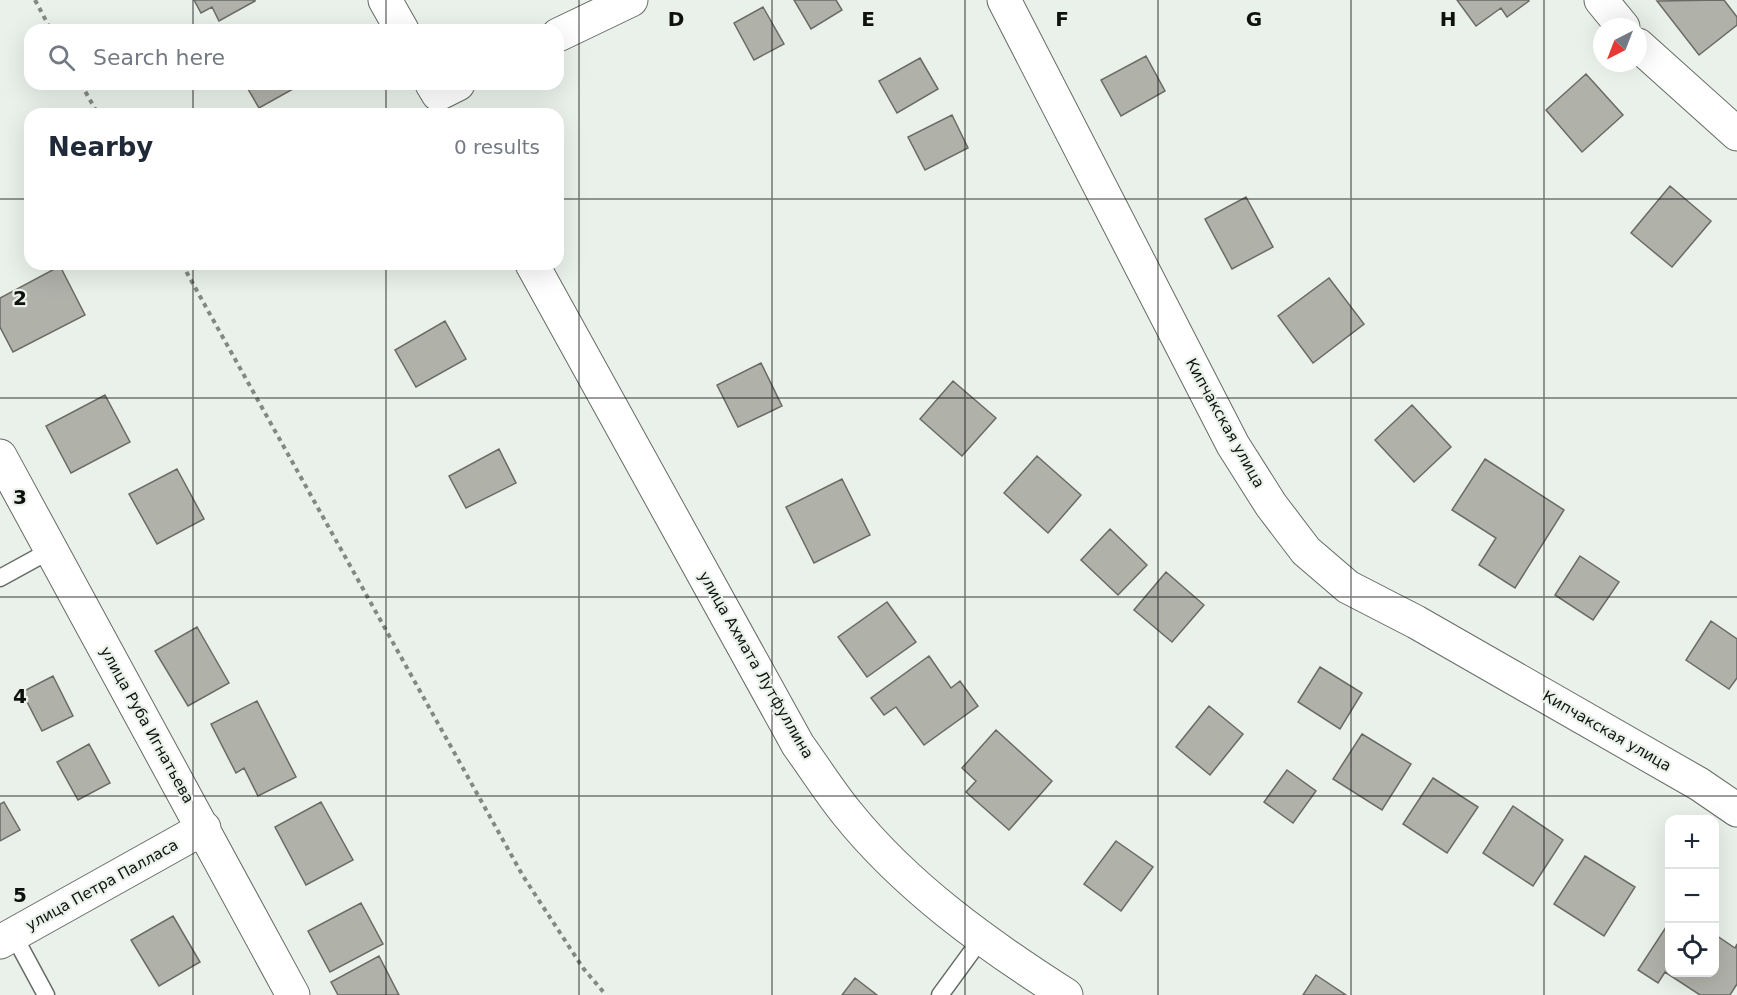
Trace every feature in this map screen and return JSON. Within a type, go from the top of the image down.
[{"type":"street","points":[[385,0],[399,24]]},
{"type":"street","points":[[564,32],[631,0]]},
{"type":"street","name":"Кипчакская улица","points":[[1004,0],[1233,445],[1271,505],[1306,551],[1348,587],[1416,622],[1699,783],[1737,810]]},
{"type":"street","points":[[1601,0],[1616,18]]},
{"type":"street","points":[[1647,53],[1737,134]]},
{"type":"street","name":"улица Ахмата Лутфуллина","points":[[535,270],[798,745],[846,812],[906,877],[981,939],[1066,995]]},
{"type":"street","name":"улица Руба Игнатьева","points":[[0,456],[204,828],[292,995]]},
{"type":"street","name":"улица Петра Палласа","points":[[7,938],[204,828]]},
{"type":"lane","points":[[0,578],[51,550]]},
{"type":"lane","points":[[7,938],[46,995]]},
{"type":"lane","points":[[940,995],[981,939]]},
{"type":"path","points":[[35,0],[48,24]]},
{"type":"path","points":[[84,90],[95,108]]},
{"type":"path","points":[[185,270],[523,876],[584,968],[606,995]]},
{"type":"building","points":[[194,0],[255,1],[219,21],[212,7],[201,13]]},
{"type":"building","points":[[794,0],[836,0],[842,10],[811,29]]},
{"type":"building","points":[[1457,0],[1529,1],[1507,17],[1501,8],[1476,26]]},
{"type":"building","points":[[1724,0],[1737,17],[1737,25],[1699,55],[1657,1]]},
{"type":"building","points":[[763,7],[784,44],[754,60],[734,23]]},
{"type":"building","points":[[1146,56],[1165,91],[1121,116],[1101,80]]},
{"type":"building","points":[[920,58],[938,89],[897,113],[879,81]]},
{"type":"building","points":[[1586,74],[1623,115],[1582,152],[1546,110]]},
{"type":"building","points":[[248,90],[291,90],[259,108]]},
{"type":"building","points":[[952,115],[968,148],[925,170],[908,137]]},
{"type":"building","points":[[1670,186],[1711,221],[1672,267],[1631,233]]},
{"type":"building","points":[[1246,197],[1273,247],[1232,269],[1205,219]]},
{"type":"building","points":[[52,270],[62,270],[85,315],[13,352],[0,327],[0,298]]},
{"type":"building","points":[[1329,278],[1364,324],[1313,363],[1278,316]]},
{"type":"building","points":[[445,321],[466,359],[416,387],[395,350]]},
{"type":"building","points":[[761,363],[782,406],[738,427],[717,385]]},
{"type":"building","points":[[953,381],[996,418],[962,456],[920,419]]},
{"type":"building","points":[[105,395],[130,442],[71,473],[46,426]]},
{"type":"building","points":[[1412,405],[1451,447],[1414,482],[1375,440]]},
{"type":"building","points":[[499,449],[516,483],[466,508],[449,476]]},
{"type":"building","points":[[1037,456],[1081,495],[1048,533],[1004,493]]},
{"type":"building","points":[[1485,459],[1564,510],[1515,588],[1479,565],[1496,538],[1452,510]]},
{"type":"building","points":[[177,469],[204,519],[157,544],[129,494]]},
{"type":"building","points":[[842,479],[870,535],[814,563],[786,507]]},
{"type":"building","points":[[1110,529],[1147,565],[1118,595],[1081,560]]},
{"type":"building","points":[[1580,556],[1619,582],[1593,620],[1555,595]]},
{"type":"building","points":[[1166,572],[1204,605],[1172,642],[1134,610]]},
{"type":"building","points":[[887,602],[916,642],[867,677],[838,637]]},
{"type":"building","points":[[1711,621],[1737,639],[1737,678],[1729,689],[1686,660]]},
{"type":"building","points":[[197,627],[229,683],[188,706],[155,651]]},
{"type":"building","points":[[929,656],[951,688],[960,681],[978,706],[924,745],[896,707],[884,715],[871,698]]},
{"type":"building","points":[[1320,667],[1362,693],[1340,729],[1298,702]]},
{"type":"building","points":[[53,676],[73,716],[42,731],[22,692]]},
{"type":"building","points":[[257,701],[296,777],[258,796],[244,768],[236,773],[211,724]]},
{"type":"building","points":[[1209,706],[1243,734],[1210,775],[1176,747]]},
{"type":"building","points":[[996,730],[1052,781],[1009,830],[966,792],[976,781],[962,768]]},
{"type":"building","points":[[1362,734],[1411,764],[1382,810],[1333,779]]},
{"type":"building","points":[[89,744],[110,783],[78,800],[57,762]]},
{"type":"building","points":[[1287,770],[1316,791],[1293,823],[1264,802]]},
{"type":"building","points":[[1433,778],[1478,807],[1447,853],[1403,824]]},
{"type":"building","points":[[4,802],[20,830],[0,841],[0,804]]},
{"type":"building","points":[[321,802],[353,860],[306,885],[275,827]]},
{"type":"building","points":[[1513,806],[1563,840],[1533,886],[1483,853]]},
{"type":"building","points":[[1116,841],[1153,867],[1121,911],[1084,884]]},
{"type":"building","points":[[1585,856],[1635,887],[1604,936],[1554,904]]},
{"type":"building","points":[[361,903],[383,944],[330,972],[308,931]]},
{"type":"building","points":[[173,916],[200,962],[159,986],[131,940]]},
{"type":"building","points":[[1665,929],[1665,972],[1658,983],[1638,970]]},
{"type":"building","points":[[1719,937],[1735,948],[1737,944],[1737,984],[1730,995],[1700,995],[1673,977],[1719,977]]},
{"type":"building","points":[[379,956],[399,995],[338,995],[331,982]]},
{"type":"building","points":[[1316,975],[1346,995],[1303,995]]},
{"type":"building","points":[[855,978],[877,995],[842,995]]}]
